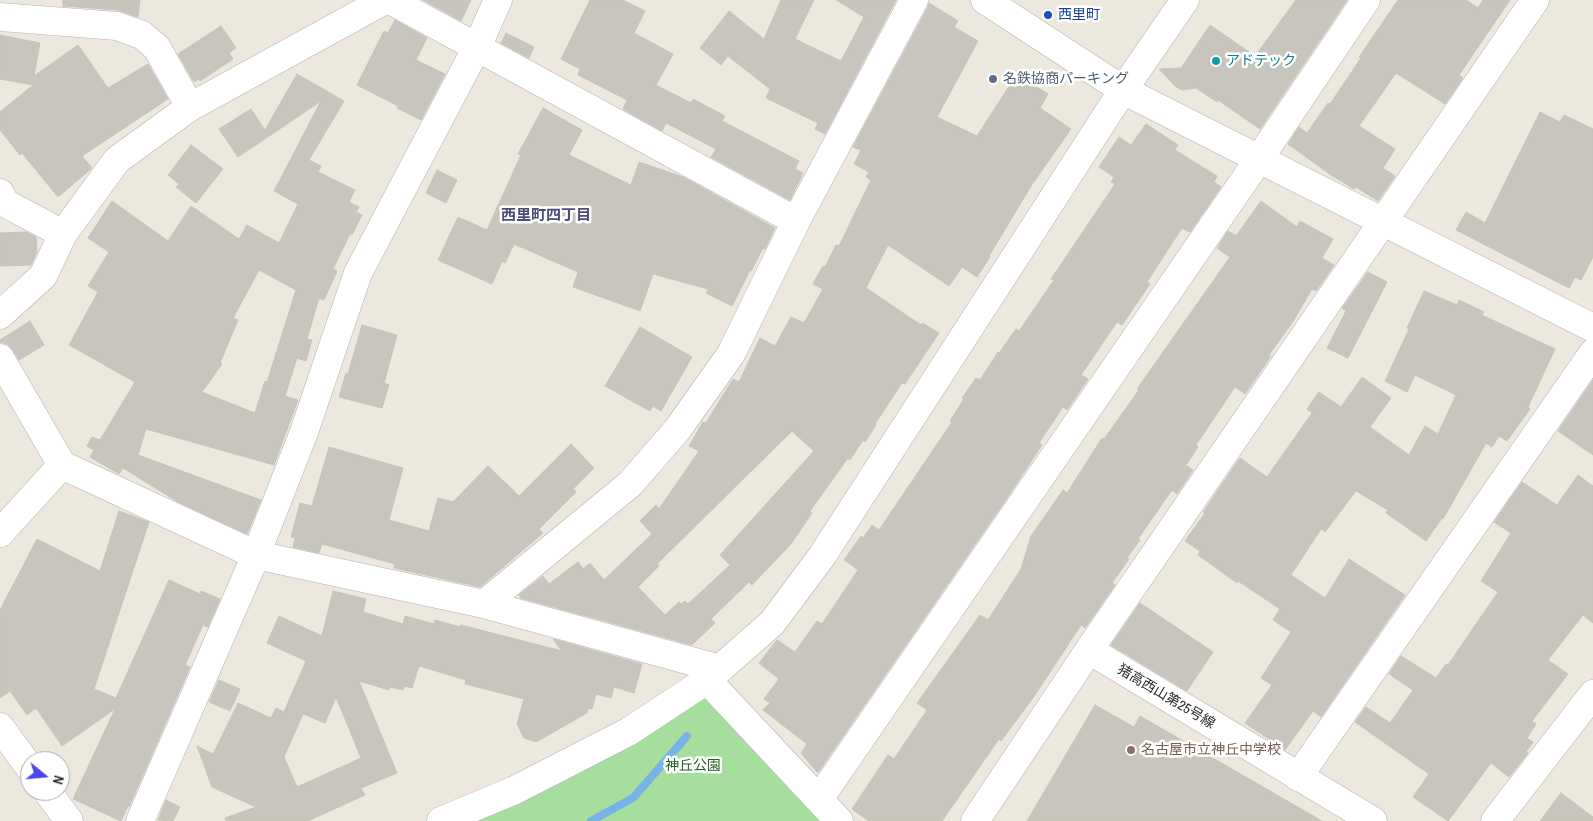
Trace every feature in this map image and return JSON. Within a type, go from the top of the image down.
[{"type":"street","points":[[0,315],[43,276],[63,234],[116,160],[190,106],[385,0]]},
{"type":"street","points":[[390,0],[796,221]]},
{"type":"street","points":[[140,821],[256,555],[304,432],[358,273],[476,47],[498,0]]},
{"type":"street","points":[[484,604],[630,484],[677,430],[731,354],[796,221],[914,0]]},
{"type":"street","points":[[985,0],[1123,90],[1593,328]]},
{"type":"street","points":[[441,821],[515,790],[628,732],[714,674],[772,623],[822,556],[1123,90],[1185,0]]},
{"type":"street","points":[[819,799],[1259,159],[1366,0]]},
{"type":"street","points":[[975,821],[1089,650],[1535,0]]},
{"type":"street","points":[[0,16],[117,26],[142,35],[157,48],[190,106]]},
{"type":"street","points":[[0,193],[5,203],[63,234]]},
{"type":"street","points":[[1298,777],[1593,353]]},
{"type":"street","points":[[0,358],[62,465],[256,555],[484,604],[714,674],[839,821]]},
{"type":"street","points":[[0,533],[62,465]]},
{"type":"street","name":"猪高西山第25号線","points":[[1089,650],[1373,821]]},
{"type":"street","points":[[1495,821],[1593,694]]},
{"type":"street","points":[[0,727],[20,754]]},
{"type":"street","points":[[54,801],[69,821]]},
{"type":"green space","name":"神丘公園","points":[[706,695],[820,821],[465,821]]},
{"type":"building","points":[[63,0],[140,0],[138,17],[118,10],[63,6]]},
{"type":"building","points":[[423,0],[471,0],[461,21]]},
{"type":"building","points":[[590,0],[623,0],[645,11],[634,33],[673,54],[656,85],[691,103],[693,99],[725,116],[722,121],[799,161],[795,169],[803,173],[790,200],[711,157],[716,149],[666,123],[662,131],[623,109],[627,100],[578,75],[580,69],[561,59]]},
{"type":"building","points":[[781,0],[814,0],[795,39],[841,61],[864,17],[836,0],[896,0],[825,134],[815,129],[818,123],[766,98],[770,89],[728,56],[721,65],[700,48],[729,11],[764,39]]},
{"type":"building","points":[[1296,0],[1347,0],[1260,129],[1218,100],[1217,102],[1196,88],[1182,90],[1175,86],[1159,69],[1181,68],[1210,25],[1255,56]]},
{"type":"building","points":[[1398,0],[1466,0],[1478,8],[1483,0],[1510,0],[1459,75],[1463,78],[1445,104],[1396,73],[1359,126],[1395,149],[1383,168],[1395,176],[1378,201],[1356,187],[1354,189],[1331,175],[1288,144],[1299,127],[1307,133],[1328,103],[1330,104]]},
{"type":"building","points":[[929,3],[958,21],[954,27],[978,41],[937,117],[977,136],[1017,74],[1048,94],[1040,108],[1071,129],[1031,186],[977,277],[962,267],[949,286],[888,245],[866,288],[921,325],[922,323],[939,333],[905,384],[902,383],[865,442],[863,440],[850,460],[848,458],[810,511],[812,513],[791,544],[752,585],[749,582],[711,619],[715,623],[692,645],[521,598],[519,595],[543,576],[549,584],[578,562],[583,569],[590,563],[604,580],[652,534],[640,521],[656,505],[659,509],[699,451],[689,446],[703,422],[706,423],[733,379],[739,382],[760,338],[775,346],[791,317],[804,323],[823,289],[813,284],[823,266],[825,267],[836,245],[839,246],[871,180],[866,177],[869,172],[854,164],[861,150],[853,147]],"holes":[[[792,431],[814,451],[720,555],[730,565],[688,604],[685,601],[681,604],[679,602],[665,615],[638,587],[659,566],[657,564]]]},
{"type":"building","points":[[395,20],[427,38],[416,60],[445,74],[421,120],[357,85],[384,31],[388,33]]},
{"type":"building","points":[[221,26],[236,48],[229,53],[233,59],[200,81],[199,79],[194,82],[178,54]]},
{"type":"building","points":[[506,33],[534,47],[529,58],[501,43]]},
{"type":"building","points":[[0,35],[40,43],[34,76],[78,45],[108,88],[148,64],[168,99],[82,156],[92,168],[58,197],[22,153],[20,155],[0,130],[0,112],[33,85],[0,79]]},
{"type":"building","points":[[297,74],[344,101],[309,160],[321,166],[318,172],[355,190],[349,202],[359,207],[356,212],[362,215],[352,235],[350,234],[333,269],[337,271],[324,300],[319,298],[307,339],[312,340],[306,361],[297,358],[285,396],[298,400],[274,465],[146,429],[138,455],[261,500],[247,534],[178,502],[123,468],[119,474],[90,457],[94,450],[87,446],[92,437],[100,440],[135,382],[69,345],[98,292],[88,286],[109,252],[88,238],[112,201],[168,241],[191,206],[239,239],[247,225],[279,243],[298,204],[274,191],[321,101],[238,157],[219,129],[251,109],[265,130]],"holes":[[[259,270],[296,290],[267,382],[265,381],[255,413],[202,392],[222,364],[220,363],[238,320],[233,318]]]},
{"type":"building","points":[[543,108],[582,130],[569,155],[631,185],[639,162],[683,177],[775,228],[765,249],[763,248],[750,270],[732,306],[706,293],[708,289],[653,274],[640,311],[573,287],[578,272],[514,244],[505,263],[502,261],[492,284],[438,260],[458,217],[487,230],[521,155],[518,154]]},
{"type":"building","points":[[1540,112],[1560,122],[1564,115],[1593,129],[1593,257],[1581,280],[1575,277],[1569,288],[1456,230],[1466,212],[1485,223]]},
{"type":"building","points":[[1146,124],[1178,145],[1175,150],[1217,176],[1214,182],[1221,187],[1190,232],[1182,228],[1147,282],[1150,284],[1122,325],[1117,322],[1081,375],[1088,379],[1067,410],[1063,407],[1039,443],[1042,445],[1009,495],[817,772],[801,753],[807,744],[763,710],[770,703],[764,699],[779,679],[759,663],[777,640],[795,652],[817,621],[822,624],[858,570],[844,560],[861,536],[863,538],[872,525],[879,530],[952,422],[950,421],[964,399],[962,398],[976,378],[980,380],[1016,329],[1019,331],[1054,280],[1051,279],[1115,184],[1111,182],[1114,177],[1099,167],[1119,137],[1131,145]]},
{"type":"building","points":[[191,145],[223,169],[196,203],[176,187],[179,184],[168,175]]},
{"type":"building","points":[[437,170],[457,180],[446,203],[426,193]]},
{"type":"building","points":[[1261,201],[1297,227],[1300,221],[1333,239],[1322,258],[1334,265],[1316,291],[1312,289],[1294,320],[1269,355],[1271,356],[1245,394],[1235,387],[1196,445],[1198,447],[1186,465],[1193,470],[1177,494],[1172,490],[1138,539],[1140,540],[1127,558],[1129,559],[1112,583],[1115,585],[1085,628],[1081,625],[1035,695],[1001,741],[999,739],[942,821],[869,821],[852,809],[888,755],[894,759],[927,710],[917,703],[980,615],[988,620],[1021,569],[1031,536],[1063,490],[1067,493],[1102,438],[1104,439],[1139,390],[1137,389],[1230,257],[1217,248],[1228,231],[1236,236]]},
{"type":"building","points":[[26,232],[36,237],[37,252],[31,265],[0,266],[0,233]]},
{"type":"building","points":[[1368,272],[1387,282],[1348,358],[1327,348],[1346,311],[1342,308]]},
{"type":"building","points":[[1424,291],[1457,305],[1459,300],[1484,312],[1482,315],[1555,349],[1528,407],[1530,409],[1507,441],[1499,436],[1492,447],[1486,443],[1443,519],[1426,541],[1386,513],[1388,510],[1356,491],[1325,532],[1321,529],[1291,575],[1325,598],[1349,559],[1405,595],[1321,717],[1313,711],[1285,750],[1245,723],[1272,685],[1261,678],[1291,632],[1273,620],[1280,609],[1238,581],[1237,583],[1198,555],[1200,551],[1185,541],[1240,458],[1267,477],[1312,413],[1307,409],[1319,392],[1341,407],[1362,377],[1391,398],[1370,427],[1409,455],[1425,426],[1438,434],[1456,395],[1415,375],[1407,392],[1385,381]]},
{"type":"building","points":[[30,321],[44,345],[19,360],[13,350],[7,344],[0,342],[0,340]]},
{"type":"building","points":[[362,325],[397,335],[384,383],[389,385],[382,408],[339,397],[346,373],[348,374]]},
{"type":"building","points":[[640,327],[692,357],[661,411],[653,406],[650,411],[605,386]]},
{"type":"building","points":[[1593,380],[1593,455],[1558,431]]},
{"type":"building","points":[[571,444],[594,468],[573,489],[576,492],[539,529],[543,533],[480,587],[394,568],[395,564],[322,544],[319,553],[293,547],[295,538],[291,537],[300,503],[312,506],[329,447],[403,468],[389,520],[429,531],[438,498],[453,502],[488,466],[519,496]]},
{"type":"building","points":[[1578,475],[1593,486],[1593,623],[1583,615],[1548,660],[1568,674],[1532,721],[1536,724],[1527,738],[1533,742],[1526,752],[1528,753],[1509,777],[1491,763],[1448,821],[1413,797],[1429,774],[1355,722],[1366,707],[1390,723],[1413,690],[1389,674],[1401,656],[1436,678],[1446,664],[1448,665],[1498,592],[1481,581],[1511,533],[1494,522],[1522,482],[1557,505]]},
{"type":"building","points":[[119,511],[149,522],[94,689],[116,698],[169,580],[200,594],[201,591],[220,599],[208,627],[203,625],[185,665],[190,667],[129,807],[121,821],[73,799],[115,709],[62,746],[36,708],[27,715],[10,691],[0,698],[0,610],[37,539],[100,571]]},
{"type":"building","points":[[333,591],[366,599],[363,612],[403,624],[405,616],[434,624],[435,620],[562,651],[553,639],[642,664],[634,693],[614,687],[611,698],[596,694],[592,709],[588,708],[587,713],[536,742],[524,738],[517,724],[524,699],[465,684],[466,680],[419,666],[412,688],[405,686],[403,690],[390,687],[389,690],[359,681],[397,773],[361,788],[365,795],[308,821],[226,821],[225,818],[256,807],[212,787],[197,746],[213,754],[238,703],[271,718],[276,708],[284,712],[306,661],[267,643],[279,616],[322,636]],"holes":[[[336,697],[361,758],[297,787],[284,757],[303,714],[325,723]]]},
{"type":"building","points":[[1140,603],[1213,652],[1187,691],[1111,645]]},
{"type":"building","points":[[219,680],[240,689],[230,711],[209,702]]},
{"type":"building","name":"名古屋市立神丘中学校","points":[[1095,705],[1134,727],[1140,716],[1322,821],[1027,821]]},
{"type":"building","points":[[1561,793],[1593,817],[1593,821],[1540,821]]},
{"type":"building","points":[[166,800],[180,807],[173,821],[158,820]]},
{"type":"waterway","points":[[591,821],[633,798],[687,736]]},
{"type":"place","name":"西里町","points":[[1048,15]]},
{"type":"place","name":"アドテック","points":[[1216,61]]},
{"type":"place","name":"名鉄協商パーキング","points":[[993,79]]},
{"type":"place","name":"名古屋市立神丘中学校","points":[[1131,750]]},
{"type":"district","name":"西里町四丁目","points":[[546,216]]}]
